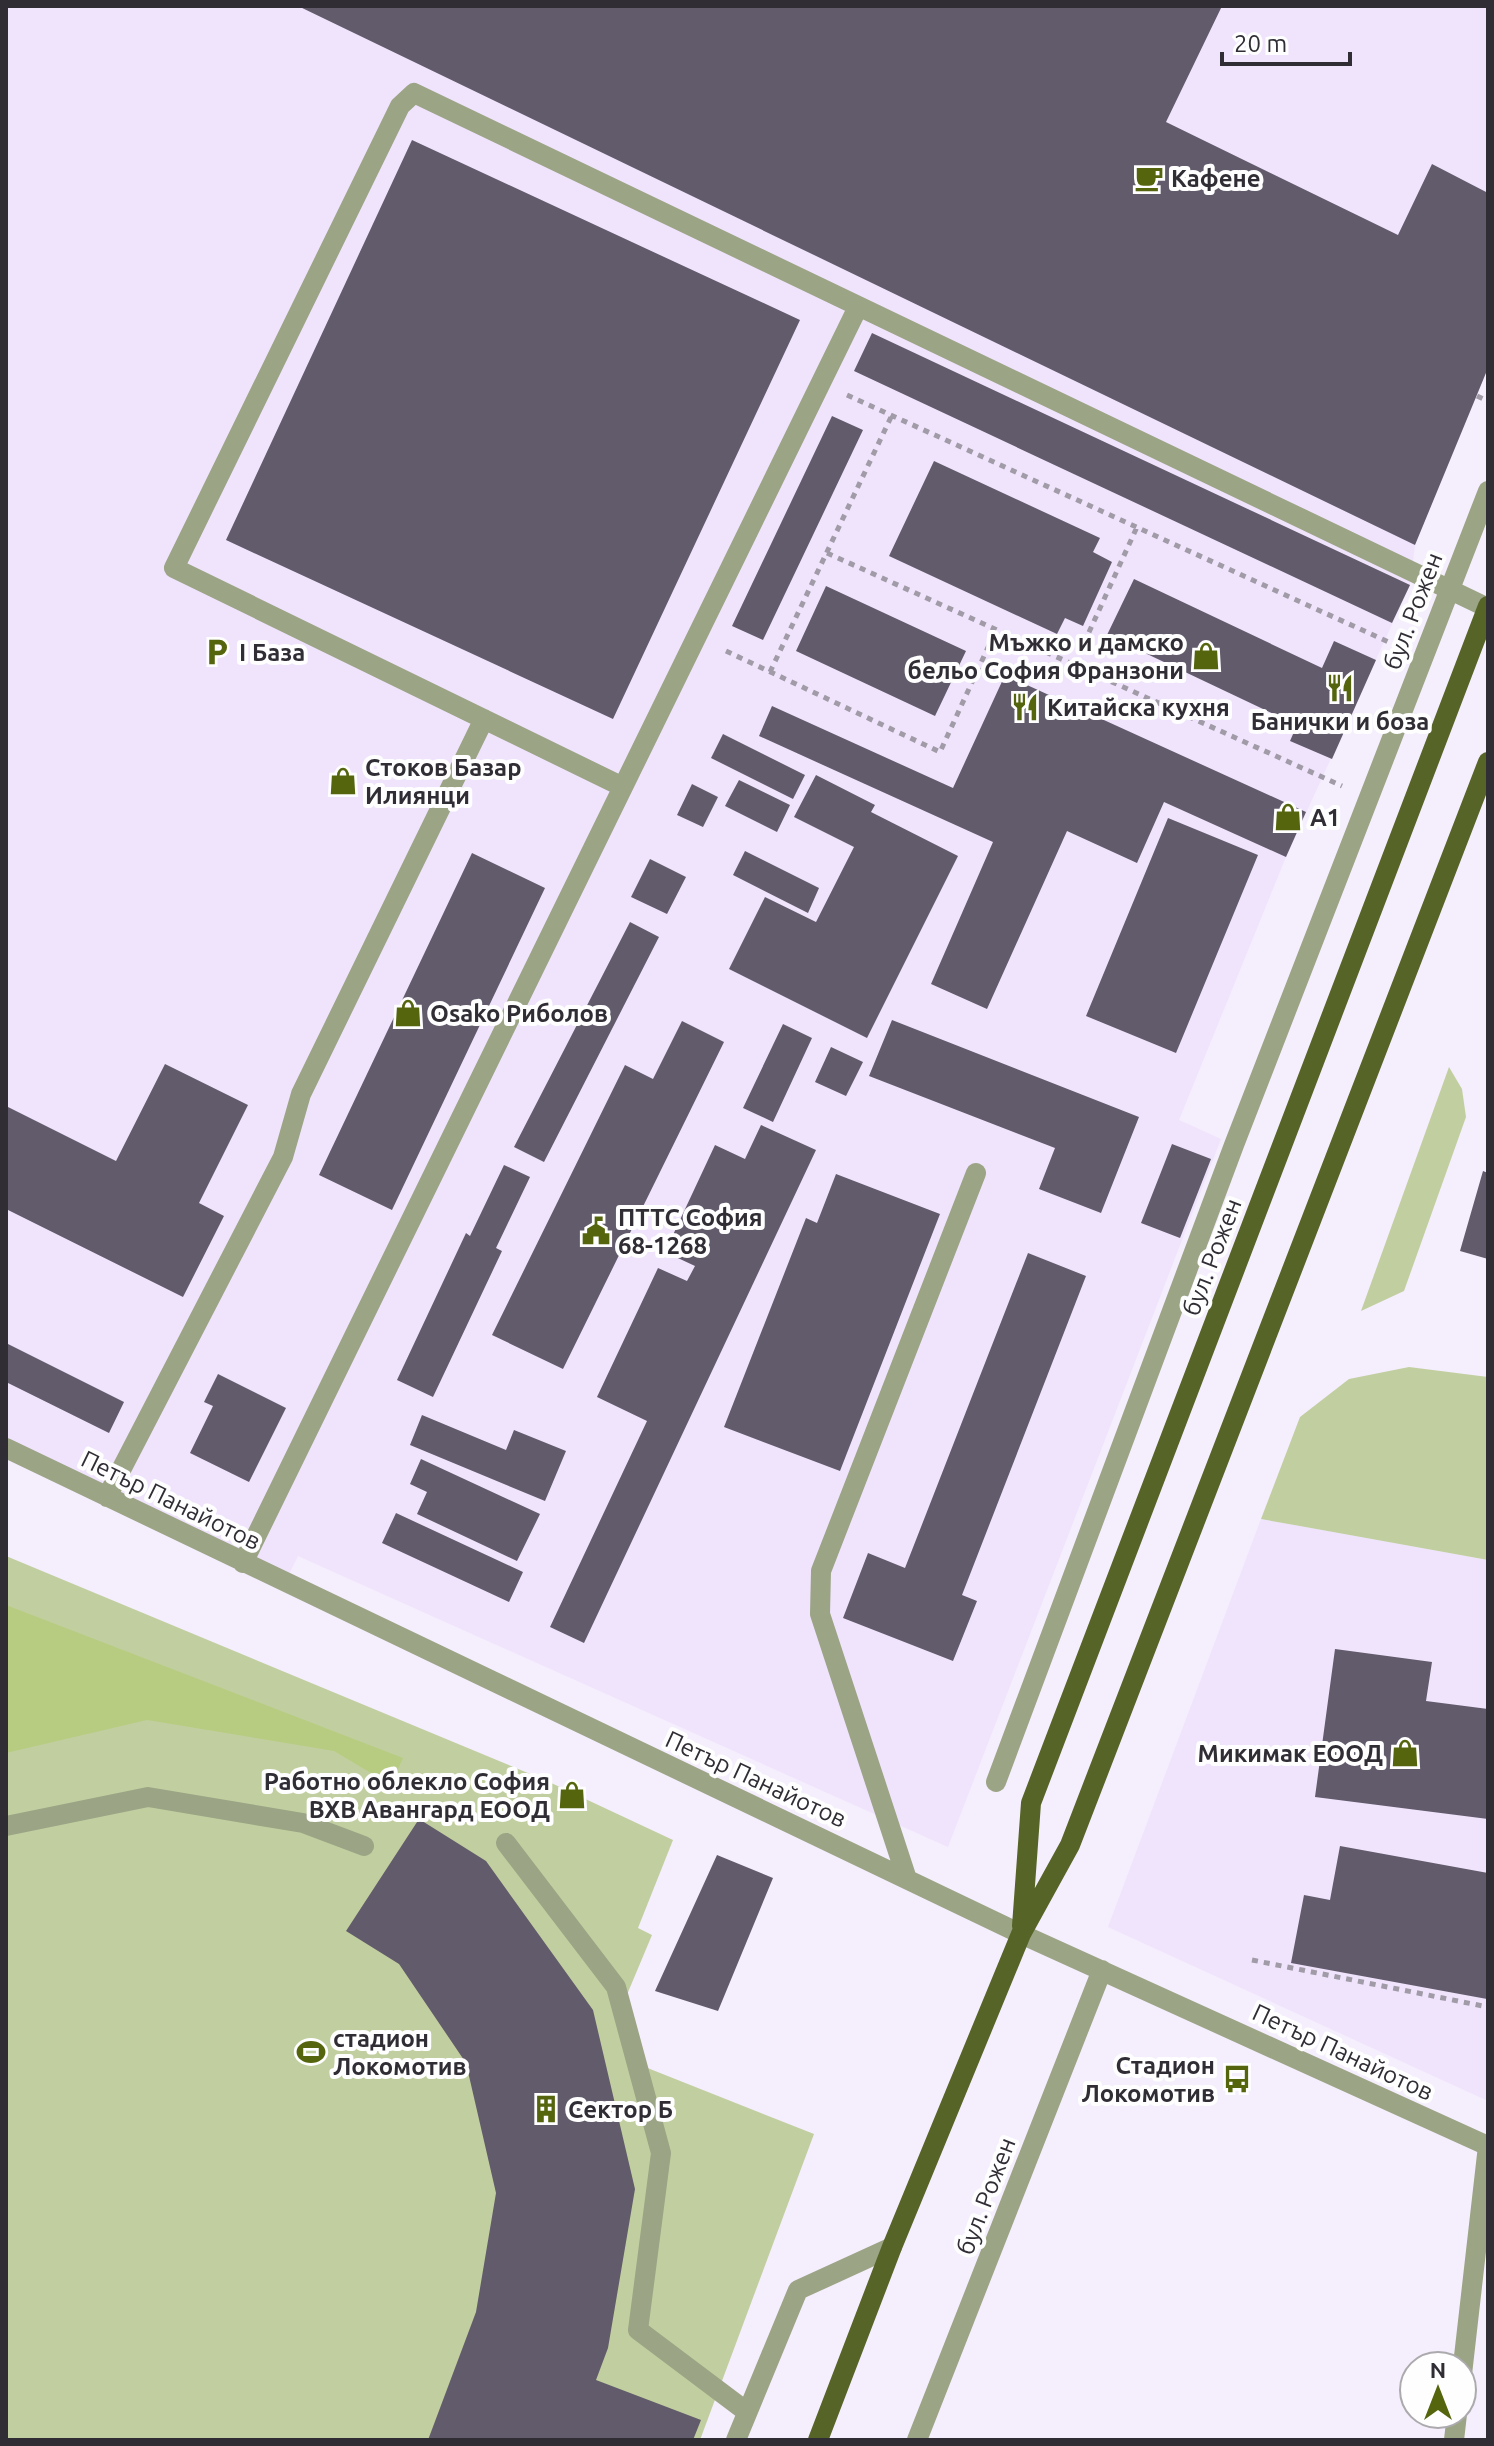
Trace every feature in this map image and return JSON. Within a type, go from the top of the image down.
[{"type":"main road","name":"бул. Рожен","points":[[1021,1934],[1031,1803],[1488,607]]},
{"type":"main road","name":"бул. Рожен","points":[[818,2440],[892,2247],[1021,1934],[1070,1845],[1488,762]]},
{"type":"street","points":[[623,787],[174,568],[400,106],[414,93],[1488,607]]},
{"type":"street","points":[[243,1563],[858,307]]},
{"type":"street","name":"бул. Рожен","points":[[996,1782],[1368,798],[1488,491]]},
{"type":"street","points":[[107,1497],[283,1157],[301,1094],[484,719]]},
{"type":"street","points":[[907,1879],[820,1614],[821,1571],[976,1173]]},
{"type":"street","name":"Петър Панайотов","points":[[6,1448],[1021,1934],[1488,2146]]},
{"type":"street","points":[[6,1826],[148,1797],[303,1823],[364,1846]]},
{"type":"street","points":[[506,1843],[616,1987],[661,2153],[638,2330],[747,2412]]},
{"type":"street","name":"бул. Рожен","points":[[917,2440],[1102,1970]]},
{"type":"street","points":[[1465,2350],[1488,2146]]},
{"type":"street","points":[[736,2440],[798,2290],[892,2247]]},
{"type":"path","points":[[821,383],[1397,646]]},
{"type":"path","points":[[1477,396],[1488,401]]},
{"type":"path","points":[[770,672],[892,415]]},
{"type":"path","points":[[1074,665],[1137,527]]},
{"type":"path","points":[[827,553],[1368,798]]},
{"type":"path","points":[[696,638],[940,752],[996,630]]},
{"type":"path","points":[[1252,1960],[1488,2007]]},
{"type":"shaded area","name":"Стоков Базар Илиянци","points":[[6,6],[1488,6],[1488,368],[1415,545],[1410,585],[1286,857],[1179,1120],[1221,1139],[948,1847],[298,1556],[284,1584],[6,1448]]},
{"type":"shaded area","points":[[1261,1519],[1488,1560],[1488,2101],[1108,1927]]},
{"type":"green space","points":[[1449,1067],[1462,1089],[1466,1117],[1404,1291],[1361,1311]]},
{"type":"green space","points":[[1409,1367],[1488,1377],[1488,1560],[1261,1519],[1300,1417],[1349,1379]]},
{"type":"green space","name":"стадион Локомотив","points":[[6,1556],[547,1781],[673,1840],[638,1928],[652,1935],[626,1997],[645,2067],[814,2134],[700,2440],[6,2440]]},
{"type":"green space","points":[[6,1605],[403,1758],[391,1785],[334,1751],[147,1720],[6,1753]]},
{"type":"building","points":[[298,6],[1222,6],[1166,122],[1398,235],[1432,164],[1488,193],[1488,368],[1415,545]]},
{"type":"building","points":[[412,140],[800,320],[613,719],[226,540]]},
{"type":"building","points":[[872,333],[1410,585],[1392,623],[854,371]]},
{"type":"building","points":[[832,416],[863,430],[763,640],[732,626]]},
{"type":"building","points":[[934,461],[1100,538],[1093,552],[1112,562],[1083,626],[1065,618],[1057,634],[889,556]]},
{"type":"building","points":[[1134,579],[1322,668],[1334,641],[1376,660],[1332,759],[1290,741],[1297,725],[1107,635]]},
{"type":"building","points":[[826,586],[966,651],[935,716],[796,651]]},
{"type":"building","points":[[1005,675],[1306,812],[1286,857],[1164,802],[1137,863],[1067,831],[987,1009],[931,984],[993,842],[759,736],[772,706],[953,788]]},
{"type":"building","points":[[723,734],[805,775],[793,799],[711,758]]},
{"type":"building","points":[[816,775],[875,805],[871,812],[958,856],[867,1038],[729,969],[765,897],[816,922],[854,847],[794,817]]},
{"type":"building","points":[[739,780],[790,805],[777,832],[725,806]]},
{"type":"building","points":[[692,784],[718,797],[703,827],[677,815]]},
{"type":"building","points":[[1168,818],[1258,855],[1176,1053],[1086,1016]]},
{"type":"building","points":[[745,851],[819,888],[808,913],[733,875]]},
{"type":"building","points":[[472,853],[545,888],[392,1210],[319,1175]]},
{"type":"building","points":[[650,859],[686,877],[667,914],[631,897]]},
{"type":"building","points":[[630,922],[659,937],[544,1162],[514,1147]]},
{"type":"building","points":[[892,1020],[1139,1117],[1101,1213],[1039,1189],[1055,1148],[869,1076]]},
{"type":"building","points":[[682,1021],[724,1042],[563,1369],[492,1335],[625,1065],[653,1079]]},
{"type":"building","points":[[783,1024],[812,1038],[773,1122],[743,1108]]},
{"type":"building","points":[[831,1047],[863,1062],[846,1096],[815,1082]]},
{"type":"building","points":[[165,1064],[248,1105],[199,1203],[224,1216],[183,1297],[6,1209],[6,1106],[116,1161]]},
{"type":"building","points":[[761,1125],[816,1150],[584,1643],[550,1627],[647,1421],[597,1397],[658,1268],[687,1281],[695,1266],[665,1252],[715,1145],[745,1159]]},
{"type":"building","points":[[1172,1144],[1211,1159],[1180,1238],[1141,1223]]},
{"type":"building","points":[[504,1165],[530,1177],[496,1248],[502,1251],[433,1397],[397,1380],[466,1233],[470,1236]]},
{"type":"building","points":[[1483,1171],[1488,1173],[1488,1259],[1460,1251]]},
{"type":"building","points":[[836,1174],[940,1214],[840,1471],[724,1427],[806,1218],[817,1223]]},
{"type":"building","points":[[1028,1253],[1086,1276],[962,1595],[977,1601],[953,1661],[843,1618],[868,1553],[905,1568]]},
{"type":"building","points":[[6,1343],[124,1402],[109,1433],[6,1382]]},
{"type":"building","points":[[218,1374],[286,1408],[249,1482],[190,1453],[213,1406],[204,1402]]},
{"type":"building","points":[[422,1415],[506,1450],[514,1430],[566,1451],[545,1501],[410,1445]]},
{"type":"building","points":[[421,1459],[540,1514],[517,1561],[417,1514],[427,1492],[410,1484]]},
{"type":"building","points":[[396,1513],[523,1572],[509,1602],[382,1543]]},
{"type":"building","name":"Микимак ЕООД","points":[[1335,1649],[1432,1662],[1426,1701],[1488,1709],[1488,1819],[1315,1797]]},
{"type":"building","name":"Сектор Б","points":[[419,1819],[486,1861],[593,2010],[635,2189],[608,2348],[596,2380],[701,2420],[693,2440],[428,2440],[476,2312],[496,2193],[466,2063],[399,1964],[346,1931]]},
{"type":"building","points":[[1340,1846],[1488,1873],[1487,1999],[1291,1963],[1304,1895],[1330,1900]]},
{"type":"building","points":[[717,1855],[773,1878],[718,2011],[655,1991]]},
{"type":"place","name":"Кафене","points":[[1149,178]]},
{"type":"place","name":"I База","points":[[217,652]]},
{"type":"place","name":"Мъжко и дамско бельо София Франзони","points":[[1206,656]]},
{"type":"place","name":"Банички и боза","points":[[1340,688]]},
{"type":"place","name":"Китайска кухня","points":[[1025,707]]},
{"type":"place","name":"Стоков Базар Илиянци","points":[[343,781]]},
{"type":"place","name":"A1","points":[[1288,817]]},
{"type":"place","name":"Osako Риболов","points":[[408,1013]]},
{"type":"place","name":"ПТТС София 68-1268","points":[[596,1231]]},
{"type":"place","name":"Микимак ЕООД","points":[[1405,1753]]},
{"type":"place","name":"Работно облекло София ВХВ Авангард ЕООД","points":[[572,1795]]},
{"type":"place","name":"стадион Локомотив","points":[[311,2052]]},
{"type":"place","name":"Стадион Локомотив","points":[[1237,2079]]},
{"type":"place","name":"Сектор Б","points":[[546,2109]]}]
